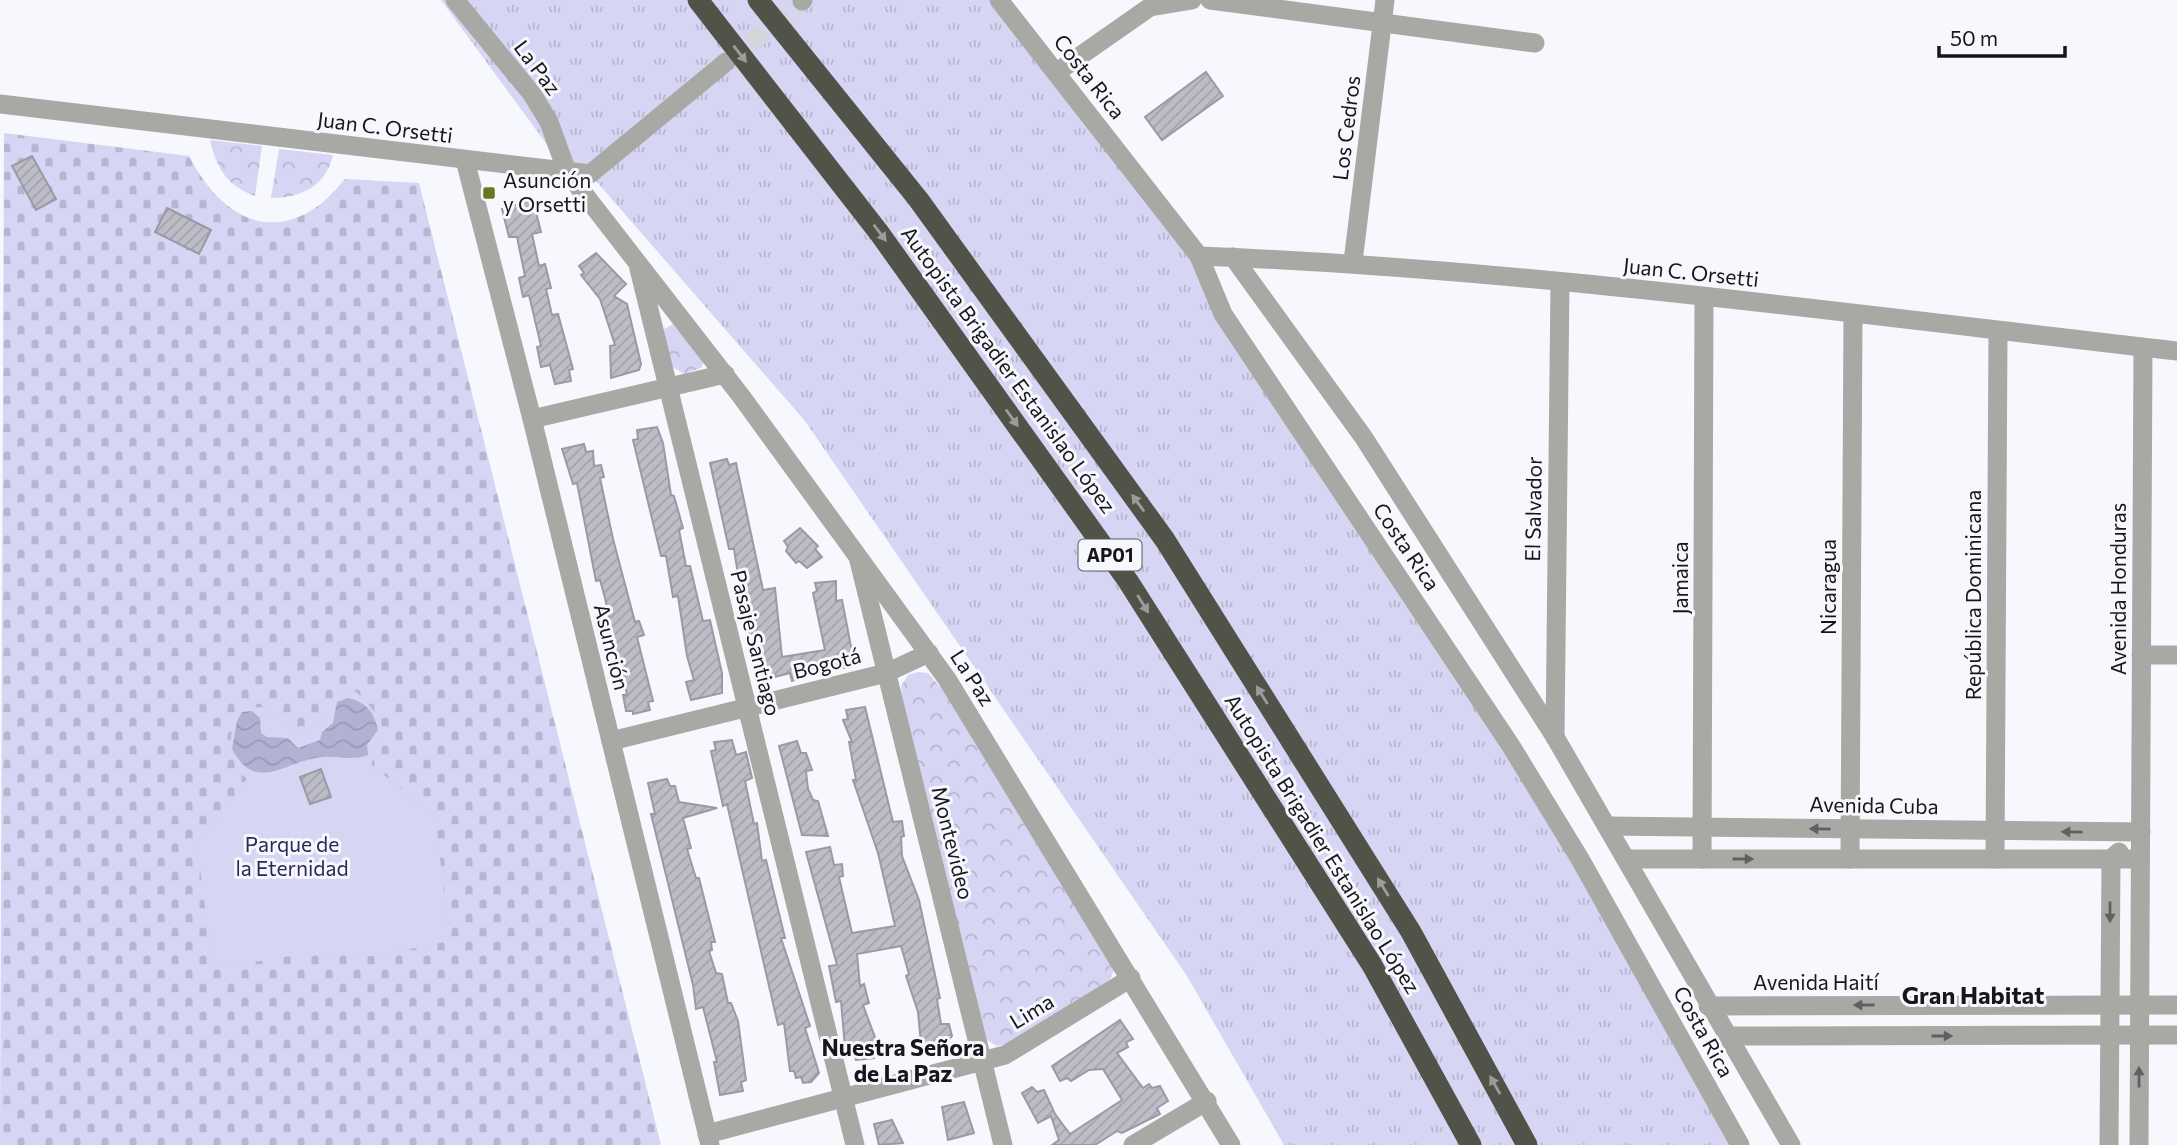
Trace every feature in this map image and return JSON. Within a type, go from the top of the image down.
[{"type":"highway","name":"Autopista Brigadier Estanislao López","points":[[698,0],[880,233],[1128,581],[1372,965],[1471,1145]]},
{"type":"highway","name":"Autopista Brigadier Estanislao López","points":[[758,0],[918,199],[1165,540],[1410,932],[1527,1145]]},
{"type":"street","name":"La Paz","points":[[455,0],[531,94],[549,122],[567,172]]},
{"type":"street","name":"Costa Rica","points":[[999,0],[1199,256],[1223,314],[1511,746],[1580,859],[1740,1145]]},
{"type":"street","points":[[1057,72],[1150,7],[1192,0]]},
{"type":"street","points":[[1210,0],[1535,43]]},
{"type":"street","name":"Los Cedros","points":[[1353,262],[1385,0]]},
{"type":"street","name":"Juan C. Orsetti","points":[[0,104],[590,174],[726,62]]},
{"type":"street","name":"Asunción","points":[[464,160],[532,419],[709,1139]]},
{"type":"street","name":"Pasaje Santiago","points":[[567,172],[637,261],[855,1145]]},
{"type":"street","name":"Juan C. Orsetti","points":[[1199,256],[1353,262],[1560,282],[2177,351]]},
{"type":"street","name":"Costa Rica","points":[[1233,257],[1364,438],[1555,737],[1708,1006],[1791,1145]]},
{"type":"street","name":"La Paz","points":[[637,261],[857,551],[929,653],[1207,1101],[1231,1145]]},
{"type":"street","name":"El Salvador","points":[[1555,737],[1560,282]]},
{"type":"street","name":"Jamaica","points":[[1702,859],[1704,298]]},
{"type":"street","name":"Nicaragua","points":[[1850,859],[1853,314]]},
{"type":"street","name":"República Dominicana","points":[[1995,859],[1998,331]]},
{"type":"street","name":"Avenida Honduras","points":[[2139,1145],[2143,347]]},
{"type":"street","points":[[532,419],[725,374]]},
{"type":"street","name":"Montevideo","points":[[857,551],[1003,1145]]},
{"type":"street","name":"Bogotá","points":[[611,741],[886,673],[929,653]]},
{"type":"street","points":[[2141,655],[2177,655]]},
{"type":"street","name":"Avenida Cuba","points":[[1607,826],[2141,832]]},
{"type":"street","points":[[2109,1145],[2110,859],[2141,832]]},
{"type":"street","points":[[1626,859],[2140,859]]},
{"type":"street","name":"Lima","points":[[709,1139],[1005,1055],[1131,978]]},
{"type":"street","name":"Avenida Haití","points":[[1708,1006],[2177,1005]]},
{"type":"street","points":[[1727,1037],[2177,1035]]},
{"type":"street","points":[[1133,1145],[1207,1101]]},
{"type":"green space","points":[[441,0],[999,0],[1199,256],[1223,314],[1511,746],[1740,1145],[1284,1145],[1187,976],[805,421],[590,174],[567,172]]},
{"type":"green space","name":"Parque de la Eternidad","points":[[4,133],[189,156],[212,191],[226,205],[259,221],[278,222],[297,217],[322,203],[345,179],[419,183],[661,1145],[0,1145]]},
{"type":"green space","points":[[210,140],[262,146],[255,196],[237,187],[224,175]]},
{"type":"green space","points":[[279,149],[333,155],[325,175],[311,188],[292,196],[271,198]]},
{"type":"green space","points":[[673,324],[704,362],[701,368],[684,374],[671,366],[663,330]]},
{"type":"green space","points":[[928,673],[942,689],[1114,969],[1111,978],[1102,987],[1007,1044],[997,1046],[987,1040],[983,1029],[902,702],[901,686],[908,675]]},
{"type":"green space","points":[[355,691],[380,721],[380,737],[372,765],[435,817],[450,941],[376,956],[302,954],[213,969],[197,845],[247,779],[232,755],[231,737],[237,708],[267,707],[284,724],[302,730],[319,722],[332,701]]},
{"type":"water","points":[[348,698],[364,705],[376,724],[378,730],[367,745],[368,755],[357,758],[310,759],[262,773],[242,763],[232,749],[237,721],[242,712],[252,711],[260,718],[261,733],[267,737],[288,738],[298,748],[320,740],[322,732],[333,723],[337,702]]},
{"type":"building","points":[[1206,72],[1223,96],[1162,140],[1145,117]]},
{"type":"building","points":[[32,156],[56,199],[36,210],[12,166]]},
{"type":"building","points":[[533,200],[541,232],[532,234],[539,266],[545,264],[551,288],[546,289],[552,315],[558,314],[573,369],[569,370],[571,381],[555,384],[550,365],[541,367],[537,347],[541,346],[529,295],[523,297],[519,278],[525,276],[517,237],[509,237],[502,209]]},
{"type":"building","points":[[167,208],[211,230],[199,254],[155,232]]},
{"type":"building","points":[[596,253],[626,284],[614,296],[627,304],[641,364],[639,370],[611,378],[610,346],[615,345],[600,299],[581,275],[584,273],[579,266]]},
{"type":"building","points":[[657,427],[663,443],[671,495],[674,496],[683,528],[679,530],[686,566],[690,566],[703,621],[710,620],[722,673],[722,693],[691,700],[686,682],[694,680],[687,656],[678,596],[673,597],[666,556],[661,556],[633,440],[638,439],[637,430]]},
{"type":"building","points":[[584,444],[586,452],[593,451],[594,466],[601,465],[604,477],[600,478],[613,539],[635,622],[639,621],[644,635],[637,637],[653,701],[648,702],[650,710],[633,714],[633,711],[626,711],[624,679],[615,646],[610,647],[606,628],[611,627],[600,580],[596,581],[577,483],[573,484],[562,449]]},
{"type":"building","points":[[727,459],[729,465],[736,463],[763,590],[775,588],[782,657],[825,650],[813,593],[817,591],[815,583],[836,581],[836,601],[842,600],[854,662],[849,667],[792,681],[790,673],[763,680],[754,634],[750,635],[738,594],[741,593],[734,549],[729,549],[710,463]]},
{"type":"building","points":[[800,528],[818,546],[815,549],[822,557],[807,568],[799,561],[796,563],[786,551],[788,547],[784,541]]},
{"type":"building","points":[[865,707],[893,822],[902,821],[902,856],[919,900],[940,998],[937,999],[941,1024],[949,1024],[952,1036],[946,1043],[921,1044],[918,1012],[906,976],[909,974],[901,946],[857,954],[860,986],[864,984],[869,1003],[863,1005],[879,1048],[873,1048],[874,1058],[856,1060],[853,1048],[845,1048],[841,1001],[836,1002],[829,966],[837,965],[806,852],[830,847],[834,865],[842,864],[843,876],[839,877],[852,933],[895,926],[878,853],[853,780],[856,780],[849,742],[852,742],[843,720],[848,719],[846,710]]},
{"type":"building","points":[[732,740],[736,755],[746,752],[752,778],[745,781],[754,824],[757,823],[762,861],[766,860],[785,938],[781,938],[810,1026],[805,1028],[819,1073],[811,1082],[803,1083],[801,1077],[796,1078],[794,1071],[790,1071],[784,1023],[778,1025],[727,804],[723,806],[711,751],[716,750],[714,742]]},
{"type":"building","points":[[797,741],[801,753],[806,753],[812,770],[806,771],[808,789],[813,800],[818,801],[828,836],[802,835],[779,746]]},
{"type":"building","points":[[321,769],[331,797],[310,804],[300,777]]},
{"type":"building","points":[[667,779],[670,786],[675,786],[679,802],[717,808],[683,818],[691,848],[687,849],[696,878],[699,878],[715,942],[711,942],[712,950],[709,951],[716,973],[722,974],[728,1003],[731,1003],[738,1021],[746,1080],[741,1082],[743,1091],[720,1095],[714,1062],[717,1062],[703,1007],[696,1009],[693,985],[651,814],[655,814],[648,783]]},
{"type":"building","points":[[1120,1020],[1133,1039],[1126,1042],[1128,1047],[1117,1053],[1143,1088],[1149,1084],[1152,1088],[1160,1086],[1168,1101],[1157,1108],[1160,1114],[1122,1133],[1117,1131],[1095,1145],[1052,1145],[1059,1140],[1051,1116],[1038,1123],[1022,1093],[1032,1087],[1037,1092],[1044,1090],[1055,1114],[1070,1134],[1122,1100],[1103,1069],[1089,1070],[1071,1081],[1067,1078],[1060,1081],[1052,1066]]},
{"type":"building","points":[[964,1102],[974,1133],[948,1140],[942,1107]]},
{"type":"building","points":[[892,1120],[903,1143],[879,1145],[874,1124]]},
{"type":"tunnel","points":[[727,62],[802,1]]},
{"type":"place","name":"Asunción y Orsetti","points":[[489,193]]},
{"type":"district","name":"Gran Habitat","points":[[1973,996]]},
{"type":"district","name":"Nuestra Señora de La Paz","points":[[903,1061]]}]
